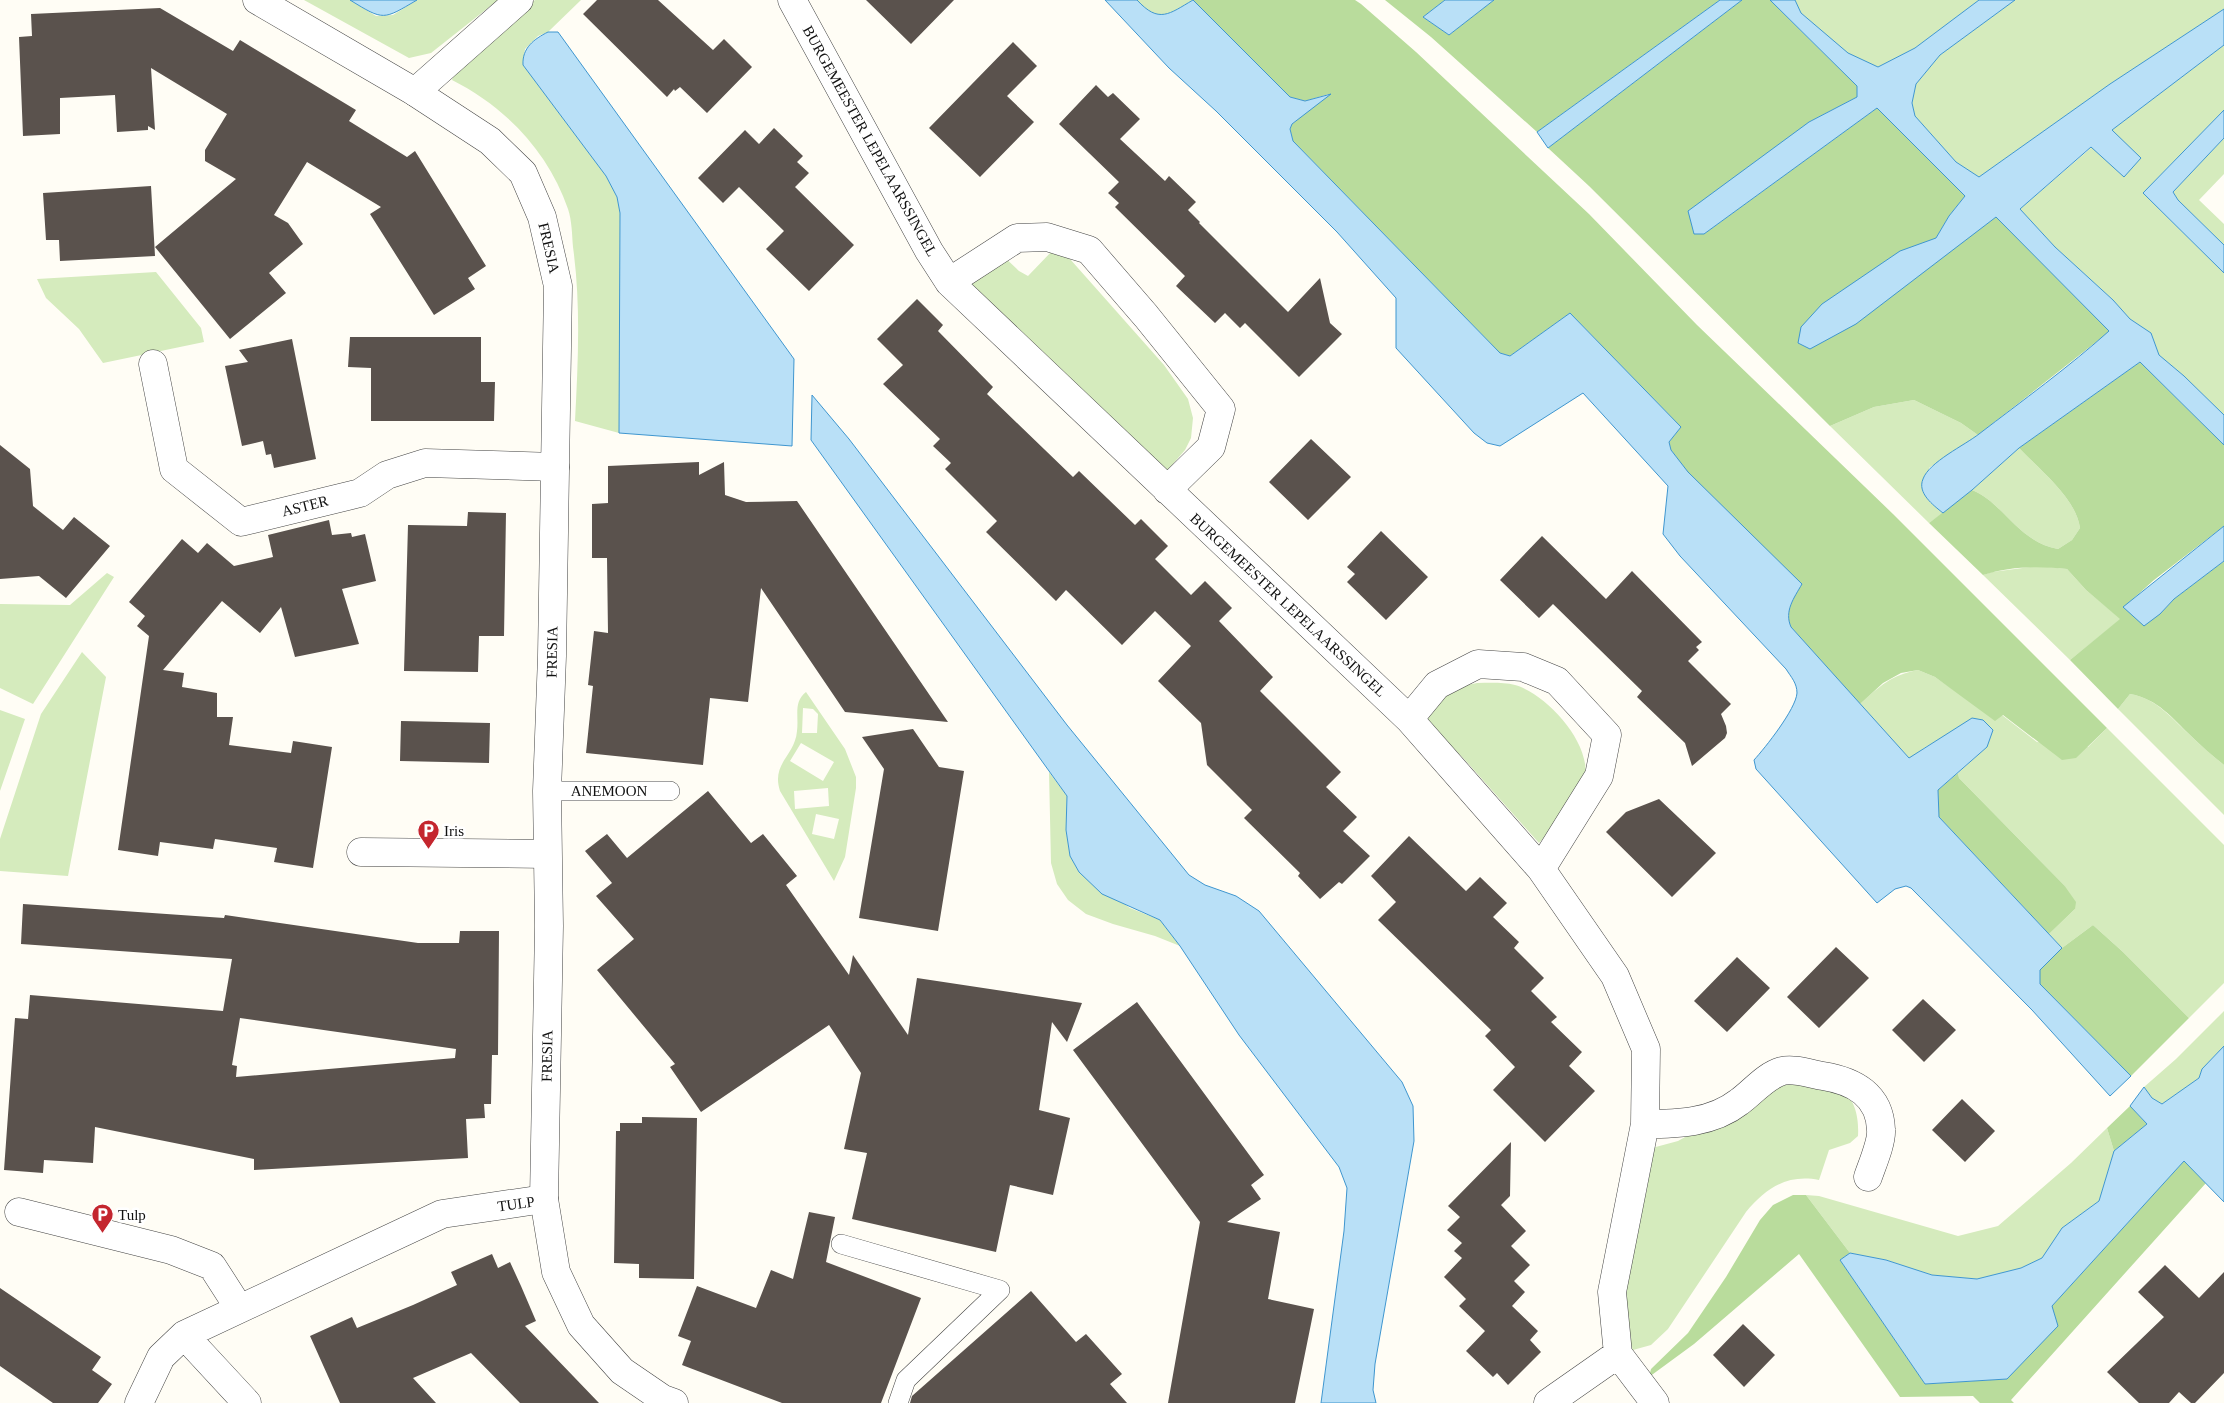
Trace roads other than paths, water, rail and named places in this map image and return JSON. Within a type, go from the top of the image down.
[{"type":"street","name":"FRESIA","points":[[257,0],[415,92],[490,141],[523,173],[542,217],[558,286],[547,791],[549,926],[544,1200],[556,1272],[581,1325],[622,1371],[663,1399],[674,1403]]},
{"type":"street","points":[[415,92],[519,0]]},
{"type":"street","name":"BURGEMEESTER LEPELAARSSINGEL","points":[[792,0],[929,251],[949,282],[1408,719],[1540,869],[1615,976],[1646,1049],[1645,1124],[1612,1292],[1618,1354]]},
{"type":"street","points":[[949,282],[1016,238],[1047,237],[1088,250],[1146,316],[1221,408],[1211,447],[1167,490]]},
{"type":"street","name":"ASTER","points":[[153,364],[174,469],[241,522],[360,492],[387,475],[425,463],[555,467]]},
{"type":"street","points":[[1408,719],[1437,685],[1478,664],[1523,667],[1557,681],[1607,735],[1599,776],[1540,869]]},
{"type":"street","points":[[360,852],[547,854]]},
{"type":"street","points":[[1645,1124],[1679,1124],[1706,1119],[1738,1103],[1766,1079],[1783,1071],[1838,1078],[1865,1091],[1876,1107],[1881,1131],[1868,1177]]},
{"type":"street","name":"TULP","points":[[139,1403],[161,1357],[184,1334],[442,1214],[544,1200]]},
{"type":"street","points":[[18,1212],[171,1250],[212,1266],[239,1308]]},
{"type":"street","points":[[184,1334],[246,1403]]},
{"type":"street","points":[[1548,1403],[1618,1354],[1655,1403]]},
{"type":"lane","name":"ANEMOON","points":[[547,791],[670,791]]},
{"type":"lane","points":[[841,1244],[1000,1290],[906,1380],[898,1403]]},
{"type":"water","points":[[350,0],[417,0],[390,14],[377,15]]},
{"type":"water","points":[[1105,0],[1137,0],[1152,12],[1164,14],[1193,0],[1290,97],[1305,101],[1331,94],[1292,124],[1290,129],[1293,141],[1500,353],[1510,356],[1570,313],[1681,427],[1669,442],[1671,450],[1688,472],[1802,584],[1789,610],[1791,627],[1909,758],[1972,718],[1983,720],[1993,730],[1987,747],[1938,790],[1939,817],[2062,948],[2040,970],[2040,984],[2131,1076],[2110,1096],[2032,1010],[1911,888],[1906,886],[1895,889],[1877,903],[1756,769],[1754,760],[1791,709],[1797,693],[1795,683],[1786,669],[1680,556],[1663,534],[1668,486],[1583,393],[1500,446],[1487,443],[1474,433],[1396,348],[1396,298],[1337,232],[1216,111],[1169,68]]},
{"type":"water","points":[[1445,0],[1494,0],[1449,35],[1423,17]]},
{"type":"water","points":[[1720,0],[1742,0],[1548,148],[1537,132]]},
{"type":"water","points":[[1770,0],[1795,0],[1801,13],[1848,53],[1878,67],[1915,48],[1979,0],[2015,0],[1940,55],[1916,84],[1912,103],[1915,116],[1956,162],[1979,177],[2110,84],[2224,9],[2224,45],[2112,130],[2141,158],[2124,177],[2091,147],[2020,209],[2055,247],[2113,300],[2130,319],[2151,333],[2159,355],[2184,376],[2224,415],[2224,445],[2140,362],[2019,448],[1943,513],[1931,502],[1924,494],[1922,484],[1923,479],[1932,466],[1979,434],[2029,396],[2109,331],[1996,217],[1856,324],[1810,349],[1798,343],[1801,327],[1822,304],[1900,251],[1936,238],[1949,216],[1965,196],[1877,108],[1704,234],[1694,234],[1688,211],[1809,122],[1857,97],[1857,86]]},
{"type":"water","points":[[548,32],[558,32],[794,359],[792,446],[619,433],[620,213],[617,197],[606,176],[523,65],[523,59],[530,45]]},
{"type":"water","points":[[2224,110],[2224,138],[2173,192],[2178,200],[2224,245],[2224,273],[2143,193]]},
{"type":"water","points":[[812,395],[849,439],[1067,725],[1189,875],[1205,885],[1236,896],[1259,911],[1402,1082],[1413,1106],[1414,1141],[1375,1364],[1373,1390],[1376,1403],[1321,1403],[1344,1231],[1347,1188],[1339,1167],[1239,1035],[1180,946],[1160,920],[1102,894],[1079,872],[1070,856],[1066,830],[1067,796],[811,440]]},
{"type":"water","points":[[2224,526],[2224,561],[2174,599],[2160,614],[2144,626],[2123,607]]},
{"type":"water","points":[[2224,1046],[2224,1202],[2184,1161],[2052,1306],[2058,1326],[2007,1379],[1925,1384],[1840,1260],[1850,1253],[1886,1260],[1932,1275],[1977,1279],[2021,1268],[2042,1258],[2062,1228],[2099,1201],[2114,1151],[2147,1124],[2130,1106],[2144,1087],[2152,1098],[2162,1104],[2199,1078],[2202,1069]]},
{"type":"place","name":"Iris","points":[[428,850]]},
{"type":"place","name":"Tulp","points":[[102,1234]]}]
